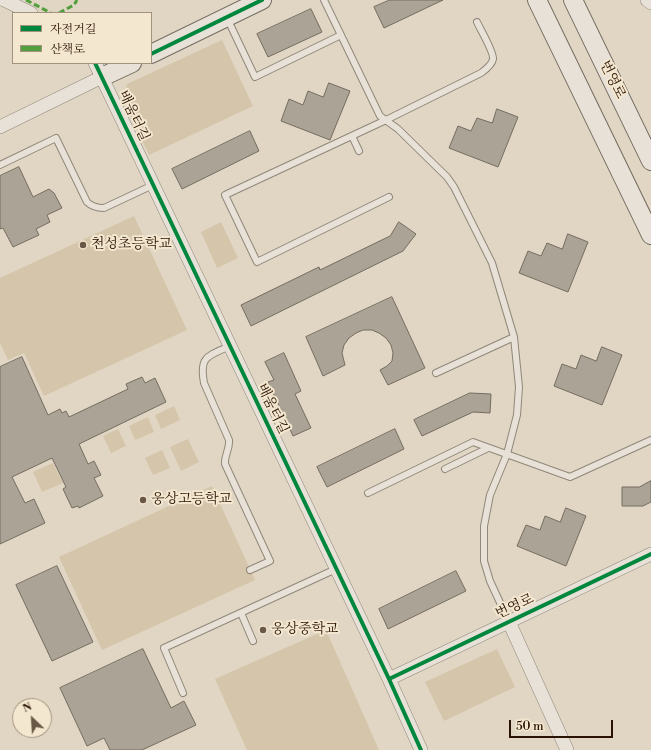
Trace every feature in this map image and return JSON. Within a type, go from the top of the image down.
[{"type":"main road","points":[[152,54],[262,0]]},
{"type":"main road","points":[[537,0],[651,235]]},
{"type":"main road","name":"번영로","points":[[574,0],[651,161]]},
{"type":"main road","points":[[99,70],[127,64]]},
{"type":"street","points":[[4,0],[29,12]]},
{"type":"street","points":[[647,0],[651,3]]},
{"type":"street","points":[[0,127],[99,70]]},
{"type":"street","name":"배움터길","points":[[99,70],[389,679],[421,750]]},
{"type":"street","name":"번영로","points":[[389,679],[651,554]]},
{"type":"street","points":[[509,622],[567,750]]},
{"type":"lane","points":[[324,0],[380,116],[398,129],[447,177],[454,187],[492,263],[514,337],[519,387],[516,415],[507,454],[490,495],[484,526],[484,561],[490,581],[509,622]]},
{"type":"lane","points":[[227,17],[255,76],[341,35]]},
{"type":"lane","points":[[389,197],[257,262],[225,195],[386,120],[481,73],[490,66],[493,60],[492,53],[477,22]]},
{"type":"lane","points":[[352,136],[359,151]]},
{"type":"lane","points":[[0,165],[56,138],[87,202],[91,206],[104,208],[153,185]]},
{"type":"lane","points":[[436,373],[514,337]]},
{"type":"lane","points":[[230,346],[206,357],[202,370],[204,383],[229,440],[224,460],[225,464],[270,562],[250,570]]},
{"type":"lane","points":[[368,493],[473,442],[570,477],[651,440]]},
{"type":"lane","points":[[445,469],[488,448]]},
{"type":"lane","points":[[183,693],[164,648],[336,569]]},
{"type":"lane","points":[[241,613],[253,641]]},
{"type":"shaded area","points":[[222,40],[253,106],[149,155],[122,98],[127,84]]},
{"type":"shaded area","points":[[134,216],[187,330],[44,396],[24,353],[8,360],[0,343],[0,278]]},
{"type":"shaded area","points":[[221,222],[238,258],[217,268],[201,232]]},
{"type":"shaded area","points":[[174,406],[180,420],[161,429],[155,415]]},
{"type":"shaded area","points":[[148,417],[154,432],[135,440],[129,426]]},
{"type":"shaded area","points":[[118,429],[126,446],[111,453],[103,436]]},
{"type":"shaded area","points":[[188,439],[199,462],[181,471],[170,447]]},
{"type":"shaded area","points":[[162,450],[170,468],[153,475],[145,458]]},
{"type":"shaded area","points":[[53,463],[63,483],[42,492],[33,472]]},
{"type":"shaded area","points":[[212,486],[255,580],[102,650],[59,557]]},
{"type":"shaded area","points":[[326,630],[379,750],[247,750],[215,679]]},
{"type":"shaded area","points":[[497,649],[515,687],[444,721],[425,682]]},
{"type":"building","points":[[390,0],[443,0],[384,28],[374,7]]},
{"type":"building","points":[[311,9],[322,32],[268,57],[257,34]]},
{"type":"building","points":[[329,83],[350,91],[330,140],[281,121],[289,99],[303,105],[308,91],[323,97]]},
{"type":"building","points":[[497,109],[518,117],[498,167],[449,148],[458,126],[471,131],[477,118],[492,123]]},
{"type":"building","points":[[250,131],[259,151],[182,189],[172,169]]},
{"type":"building","points":[[19,167],[33,197],[49,189],[54,193],[62,208],[47,215],[50,222],[36,229],[39,235],[13,247],[3,228],[0,229],[0,176]]},
{"type":"building","points":[[399,222],[416,234],[403,251],[251,326],[241,305],[319,267],[320,270],[390,236]]},
{"type":"building","points":[[568,234],[588,242],[568,292],[519,273],[528,251],[541,256],[547,243],[562,249]]},
{"type":"building","points":[[392,297],[425,368],[388,385],[380,370],[392,361],[393,353],[391,345],[386,338],[379,333],[372,330],[363,330],[349,338],[344,345],[342,353],[345,365],[323,376],[306,337]]},
{"type":"building","points":[[602,347],[622,355],[602,405],[554,386],[562,364],[576,369],[581,355],[596,361]]},
{"type":"building","points":[[284,353],[301,391],[295,394],[311,428],[293,436],[268,382],[274,380],[265,362]]},
{"type":"building","points":[[22,357],[48,415],[60,409],[62,413],[66,411],[69,417],[128,389],[126,384],[142,377],[145,383],[155,378],[166,402],[79,444],[88,464],[94,461],[101,475],[94,478],[103,496],[79,508],[78,506],[72,508],[63,489],[66,487],[52,458],[12,477],[25,503],[34,499],[45,523],[0,544],[0,367]]},
{"type":"building","points":[[470,393],[491,394],[490,413],[473,412],[422,436],[414,420]]},
{"type":"building","points":[[395,429],[404,449],[327,487],[317,467]]},
{"type":"building","points":[[651,481],[651,502],[643,506],[622,506],[622,487],[639,487]]},
{"type":"building","points":[[566,508],[586,516],[566,566],[517,546],[526,525],[540,530],[545,516],[560,522]]},
{"type":"building","points":[[57,566],[93,642],[52,661],[16,585]]},
{"type":"building","points":[[456,571],[466,591],[388,629],[379,609]]},
{"type":"building","points":[[143,649],[171,708],[184,701],[196,725],[142,750],[110,750],[104,738],[87,746],[60,688]]},
{"type":"marked path","points":[[26,0],[49,12]]},
{"type":"marked path","points":[[61,12],[74,5],[77,0]]},
{"type":"cycle path","points":[[152,54],[262,0]]},
{"type":"cycle path","points":[[95,64],[389,679],[421,750]]},
{"type":"cycle path","points":[[389,679],[651,554]]},
{"type":"place","name":"천성초등학교","points":[[83,245]]},
{"type":"place","name":"웅상고등학교","points":[[143,500]]},
{"type":"place","name":"웅상중학교","points":[[263,630]]}]
